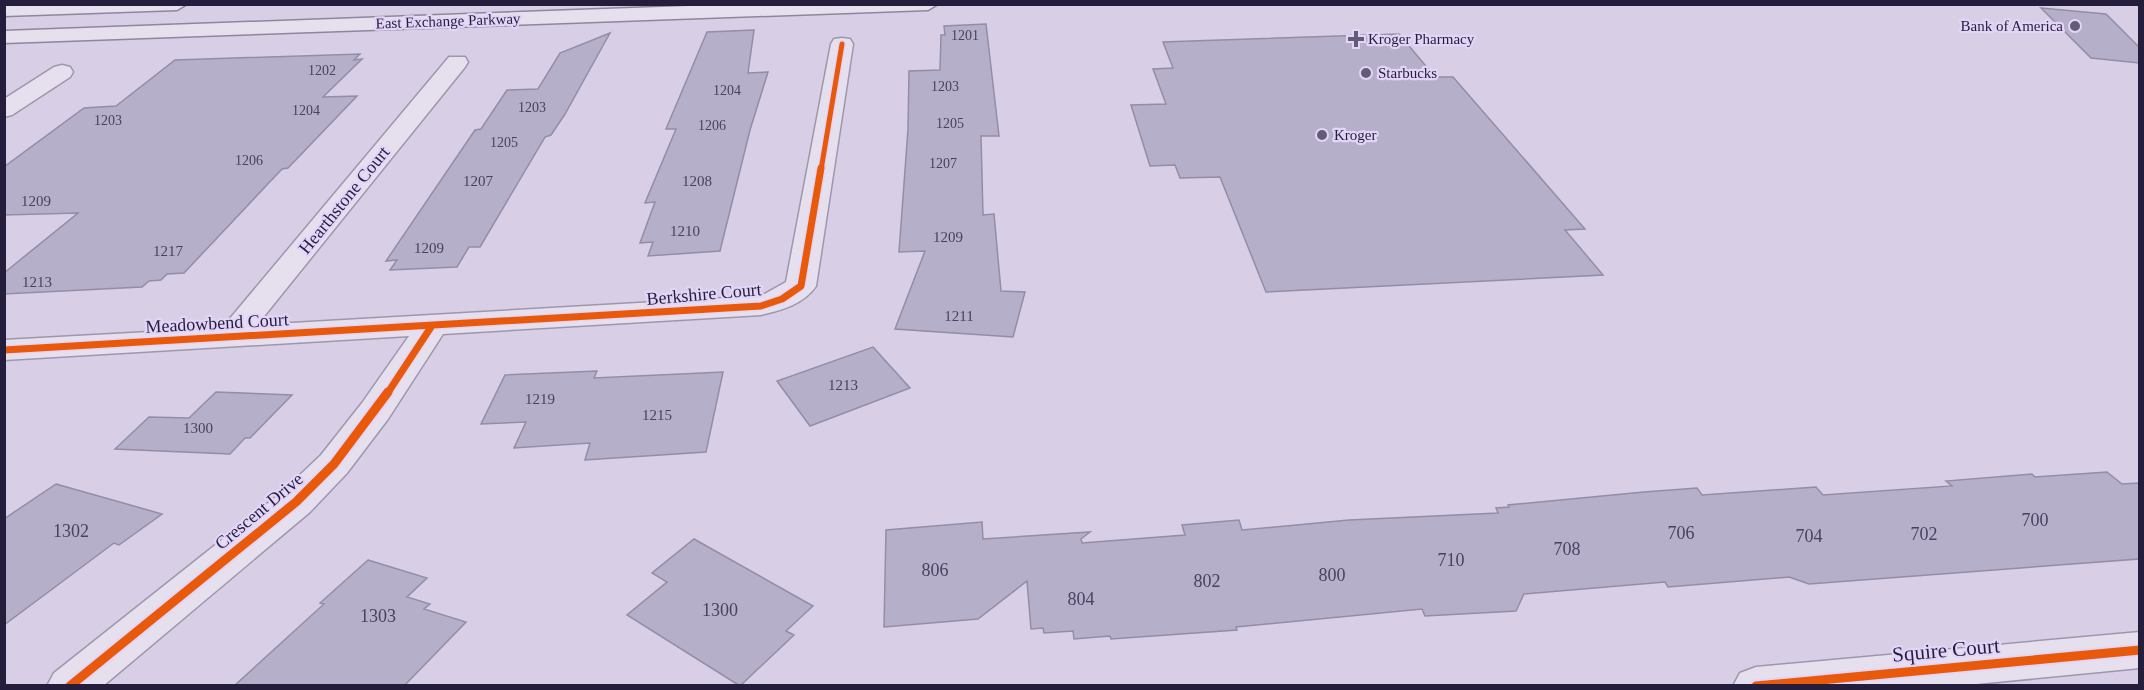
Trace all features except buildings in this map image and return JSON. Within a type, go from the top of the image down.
[{"type":"street","points":[[4,10],[177,4]]},
{"type":"street","name":"East Exchange Parkway","points":[[4,37],[928,4]]},
{"type":"street","name":"Berkshire Court","points":[[431,327],[761,306],[789,296],[801,286],[842,44]]},
{"type":"street","name":"Hearthstone Court","points":[[231,338],[457,62]]},
{"type":"street","points":[[4,110],[62,72]]},
{"type":"street","name":"Meadowbend Court","points":[[4,350],[431,327]]},
{"type":"street","name":"Crescent Drive","points":[[70,686],[296,502],[334,464],[375,411],[431,327]]},
{"type":"street","name":"Squire Court","points":[[1756,686],[2139,650]]},
{"type":"cycle path","points":[[4,350],[761,306],[772,303],[801,286],[842,44]]},
{"type":"cycle path","points":[[70,686],[296,502],[334,464],[375,411],[431,327]]},
{"type":"cycle path","points":[[1756,686],[2140,650]]},
{"type":"place","name":"Bank of America","points":[[2075,26]]},
{"type":"place","name":"Kroger Pharmacy","points":[[1356,39]]},
{"type":"place","name":"Starbucks","points":[[1366,73]]},
{"type":"place","name":"Kroger","points":[[1322,135]]}]
